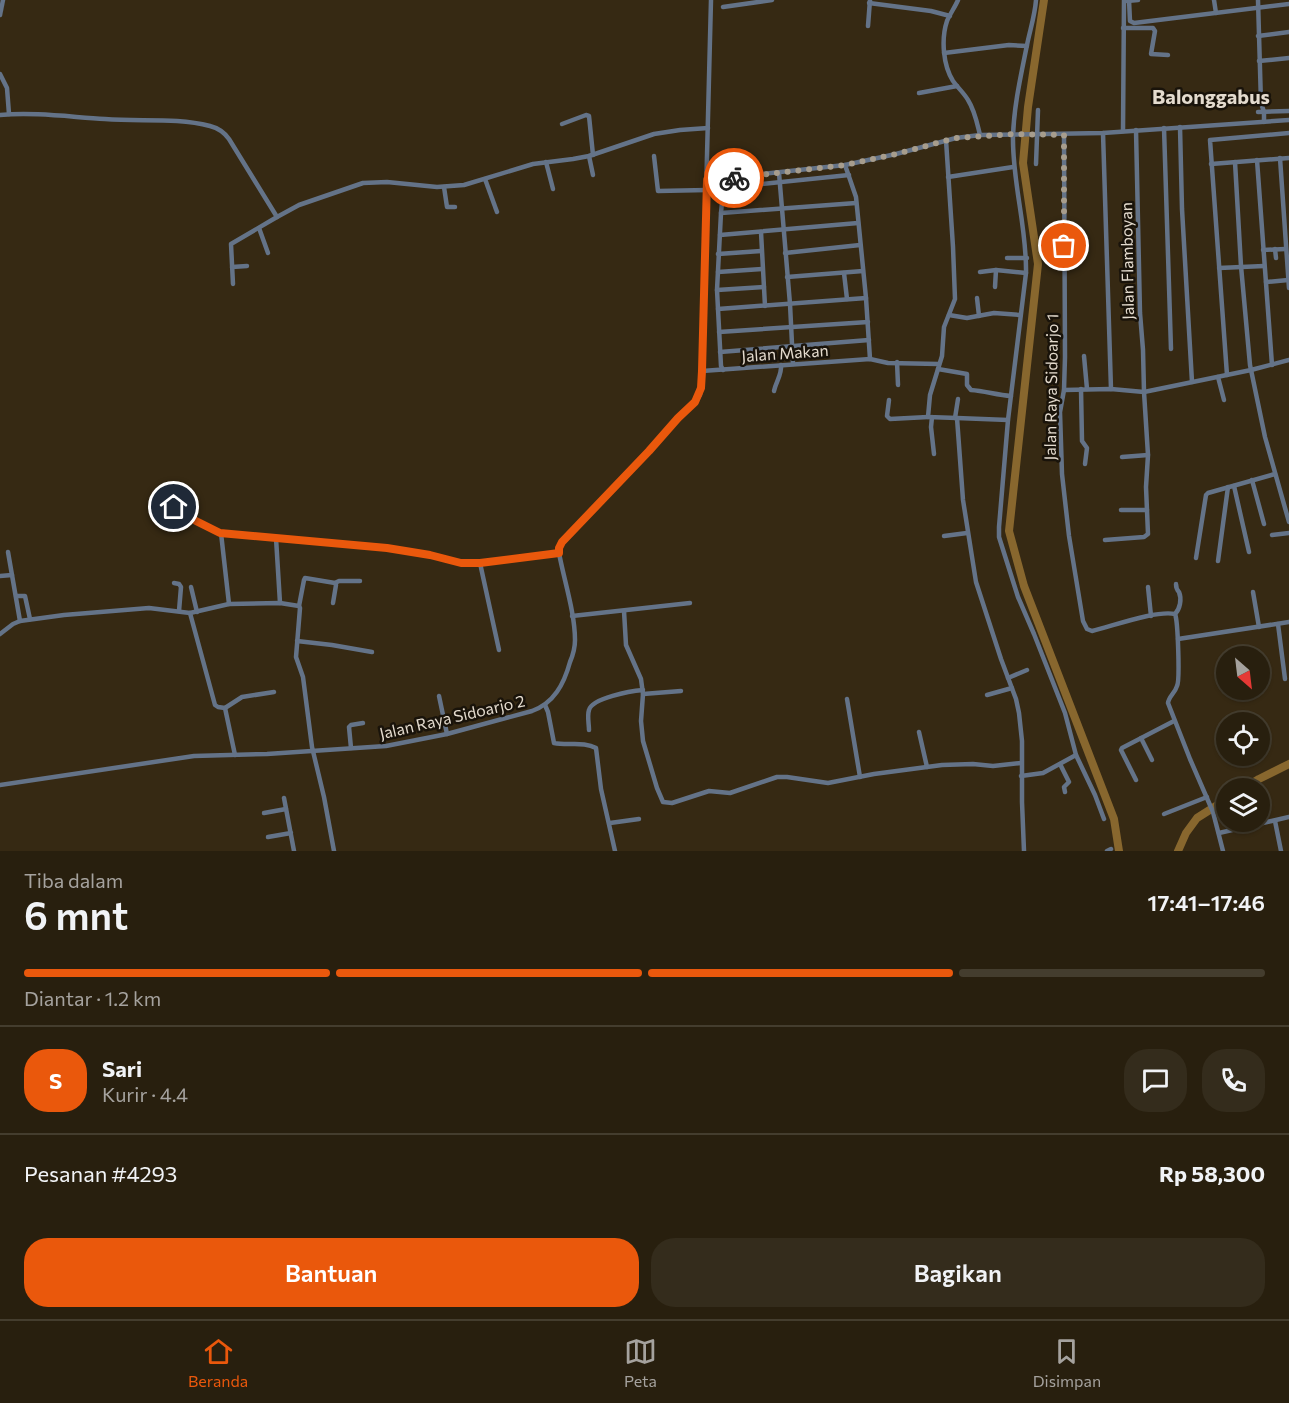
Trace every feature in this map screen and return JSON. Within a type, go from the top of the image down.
[{"type":"street","points":[[0,15],[3,0]]},
{"type":"street","points":[[174,507],[220,533],[387,548],[430,555],[458,563],[480,563],[559,553],[562,542],[695,402],[706,371],[707,190],[710,180],[708,51],[711,0]]},
{"type":"street","points":[[723,7],[772,0]]},
{"type":"street","points":[[958,0],[947,22],[944,53],[949,73],[975,113],[980,135]]},
{"type":"street","points":[[1036,0],[1017,96],[1013,167],[1027,258],[1008,420],[999,537],[1018,597],[1065,713],[1076,755],[1104,819]]},
{"type":"street","points":[[1127,1],[1138,0]]},
{"type":"street","points":[[1214,0],[1216,13]]},
{"type":"street","points":[[1258,0],[1261,103],[1264,122]]},
{"type":"street","points":[[1127,1],[1131,22],[1289,4]]},
{"type":"street","points":[[1123,131],[1123,28],[1127,1]]},
{"type":"street","points":[[868,26],[869,2],[950,15]]},
{"type":"street","points":[[1123,28],[1153,28],[1155,32],[1151,54],[1168,55]]},
{"type":"street","points":[[1258,36],[1289,32]]},
{"type":"street","points":[[944,53],[1009,45],[1027,46]]},
{"type":"street","points":[[1259,61],[1289,58]]},
{"type":"street","points":[[2,77],[7,88],[9,114]]},
{"type":"street","points":[[919,93],[957,86]]},
{"type":"street","points":[[1258,123],[1261,103]]},
{"type":"street","points":[[1036,164],[1038,110]]},
{"type":"street","points":[[1258,112],[1289,111]]},
{"type":"street","points":[[0,115],[166,120],[213,127],[221,130],[229,139],[277,217]]},
{"type":"street","points":[[562,124],[586,115],[589,116],[593,175]]},
{"type":"street","points":[[710,180],[845,165],[946,140],[980,135],[1064,135],[1289,120]]},
{"type":"street","points":[[1180,127],[1182,209],[1192,382]]},
{"type":"street","points":[[233,284],[231,244],[299,205],[363,183],[387,182],[444,187],[464,185],[533,164],[591,155],[654,134],[708,128]]},
{"type":"street","points":[[1164,128],[1171,349]]},
{"type":"street","name":"Jalan Flamboyan","points":[[1105,540],[1146,537],[1148,534],[1146,487],[1148,455],[1140,313],[1136,130]]},
{"type":"street","points":[[1103,133],[1111,390]]},
{"type":"street","points":[[1227,375],[1210,140],[1211,138],[1289,134]]},
{"type":"street","name":"Jalan Raya Sidoarjo 1","points":[[1064,135],[1065,357],[1064,390],[1060,412],[1062,474],[1069,536],[1083,621],[1092,631],[1151,616],[1175,614]]},
{"type":"street","points":[[934,454],[930,395],[942,356],[945,327],[955,299],[946,140]]},
{"type":"street","points":[[654,156],[658,191],[707,190]]},
{"type":"street","points":[[1280,158],[1289,288]]},
{"type":"street","points":[[1211,164],[1289,158]]},
{"type":"street","points":[[1257,160],[1272,364]]},
{"type":"street","points":[[546,162],[553,189]]},
{"type":"street","points":[[1235,162],[1241,266],[1251,370],[1265,437],[1289,522]]},
{"type":"street","points":[[845,165],[856,196],[870,359]]},
{"type":"street","points":[[948,177],[1013,167]]},
{"type":"street","points":[[779,173],[793,364]]},
{"type":"street","points":[[723,188],[849,175]]},
{"type":"street","points":[[485,179],[497,212]]},
{"type":"street","points":[[723,370],[717,290],[724,179]]},
{"type":"street","points":[[444,187],[447,207],[455,207]]},
{"type":"street","points":[[721,213],[856,203]]},
{"type":"street","points":[[720,235],[858,223]]},
{"type":"street","points":[[259,228],[268,253]]},
{"type":"street","points":[[761,232],[765,306]]},
{"type":"street","points":[[785,253],[860,245]]},
{"type":"street","points":[[1275,249],[1276,258]]},
{"type":"street","points":[[1263,250],[1285,249]]},
{"type":"street","points":[[718,254],[761,251]]},
{"type":"street","points":[[1007,258],[1027,258]]},
{"type":"street","points":[[232,267],[247,266]]},
{"type":"street","points":[[1219,268],[1264,266]]},
{"type":"street","points":[[718,272],[762,269]]},
{"type":"street","points":[[980,272],[996,270],[1026,273]]},
{"type":"street","points":[[995,287],[996,270]]},
{"type":"street","points":[[787,277],[863,271]]},
{"type":"street","points":[[844,273],[847,300]]},
{"type":"street","points":[[1266,282],[1288,280]]},
{"type":"street","points":[[717,290],[764,287]]},
{"type":"street","points":[[718,309],[866,298]]},
{"type":"street","points":[[977,298],[979,316]]},
{"type":"street","points":[[949,315],[967,318],[1000,313],[1020,315]]},
{"type":"street","points":[[719,332],[868,322]]},
{"type":"street","points":[[720,351],[869,340]]},
{"type":"street","points":[[1084,356],[1087,389]]},
{"type":"street","name":"Jalan Makan","points":[[706,371],[870,359],[886,363],[939,366],[967,374],[967,385],[971,390],[1011,396]]},
{"type":"street","points":[[1064,390],[1144,392],[1289,360]]},
{"type":"street","points":[[897,362],[898,385]]},
{"type":"street","points":[[774,391],[781,375],[781,365]]},
{"type":"street","points":[[1218,377],[1224,400]]},
{"type":"street","points":[[1081,389],[1082,441],[1087,448],[1085,464]]},
{"type":"street","points":[[958,399],[956,418],[967,534],[979,592],[1016,699],[1020,720],[1024,851]]},
{"type":"street","points":[[889,400],[887,416],[890,419],[930,417],[1008,420]]},
{"type":"street","points":[[1122,457],[1148,455]]},
{"type":"street","points":[[1196,558],[1206,495],[1275,474]]},
{"type":"street","points":[[1252,480],[1264,524]]},
{"type":"street","points":[[1231,486],[1249,552]]},
{"type":"street","points":[[1218,561],[1231,486]]},
{"type":"street","points":[[1121,510],[1147,510]]},
{"type":"street","points":[[220,533],[229,604]]},
{"type":"street","points":[[1272,535],[1289,533]]},
{"type":"street","points":[[944,536],[967,534]]},
{"type":"street","points":[[276,538],[279,603]]},
{"type":"street","points":[[8,552],[20,621]]},
{"type":"street","name":"Jalan Raya Sidoarjo 2","points":[[0,785],[194,756],[386,746],[447,734],[546,708],[567,673],[575,644],[576,616],[559,553]]},
{"type":"street","points":[[480,563],[499,650]]},
{"type":"street","points":[[0,576],[12,575]]},
{"type":"street","points":[[334,851],[313,751],[303,677],[296,657],[299,606],[305,578],[335,583],[360,581]]},
{"type":"street","points":[[174,583],[181,587],[179,611]]},
{"type":"street","points":[[333,603],[335,583]]},
{"type":"street","points":[[1176,584],[1176,590],[1180,594],[1179,610],[1175,614],[1178,639],[1178,684],[1168,701],[1174,721],[1213,812],[1222,851]]},
{"type":"street","points":[[191,587],[197,612]]},
{"type":"street","points":[[1148,587],[1151,616]]},
{"type":"street","points":[[1253,592],[1259,627]]},
{"type":"street","points":[[16,596],[25,596],[30,619]]},
{"type":"street","points":[[0,634],[13,624],[30,619],[133,608],[190,613],[229,604],[279,603],[299,606]]},
{"type":"street","points":[[576,616],[690,603]]},
{"type":"street","points":[[624,611],[626,643],[640,675],[643,692],[641,721],[643,741],[663,802],[672,803],[709,791],[730,793],[777,777],[828,783],[927,767],[959,764],[993,766],[1021,763]]},
{"type":"street","points":[[190,613],[214,703],[218,707],[225,708],[242,697],[274,692]]},
{"type":"street","points":[[1178,639],[1289,622]]},
{"type":"street","points":[[1278,624],[1285,680]]},
{"type":"street","points":[[297,641],[372,651]]},
{"type":"street","points":[[1008,678],[1028,670]]},
{"type":"street","points":[[987,695],[1012,688]]},
{"type":"street","points":[[590,730],[591,706],[610,697],[643,692],[681,691]]},
{"type":"street","points":[[439,696],[447,734]]},
{"type":"street","points":[[847,699],[860,777]]},
{"type":"street","points":[[225,708],[235,755]]},
{"type":"street","points":[[546,708],[555,744],[588,744],[596,748],[615,851]]},
{"type":"street","points":[[1136,780],[1122,748],[1174,721]]},
{"type":"street","points":[[351,748],[349,727],[363,723]]},
{"type":"street","points":[[919,732],[927,767]]},
{"type":"street","points":[[1142,738],[1152,760]]},
{"type":"street","points":[[1021,776],[1041,774],[1076,755]]},
{"type":"street","points":[[1060,764],[1069,782],[1064,787],[1065,792]]},
{"type":"street","points":[[1164,814],[1207,797]]},
{"type":"street","points":[[284,798],[294,851]]},
{"type":"street","points":[[264,813],[286,809]]},
{"type":"street","points":[[1219,833],[1289,817]]},
{"type":"street","points":[[610,823],[639,819]]},
{"type":"street","points":[[1275,821],[1281,851]]},
{"type":"street","points":[[268,837],[291,833]]},
{"type":"waterway","points":[[1044,0],[1028,107],[1023,163],[1038,264],[1009,531],[1024,586],[1114,819],[1119,851]]},
{"type":"waterway","points":[[1261,778],[1289,764]]},
{"type":"waterway","points":[[1178,851],[1186,833],[1197,818],[1216,806]]},
{"type":"way so far","points":[[734,178],[845,165],[956,138],[1013,134],[1064,135],[1064,246]]},
{"type":"district","name":"Balonggabus","points":[[1211,97]]},
{"type":"route","points":[[174,507],[220,533],[387,548],[461,563],[480,563],[559,553],[562,542],[695,402],[699,395],[702,371],[707,180],[734,178]]}]
